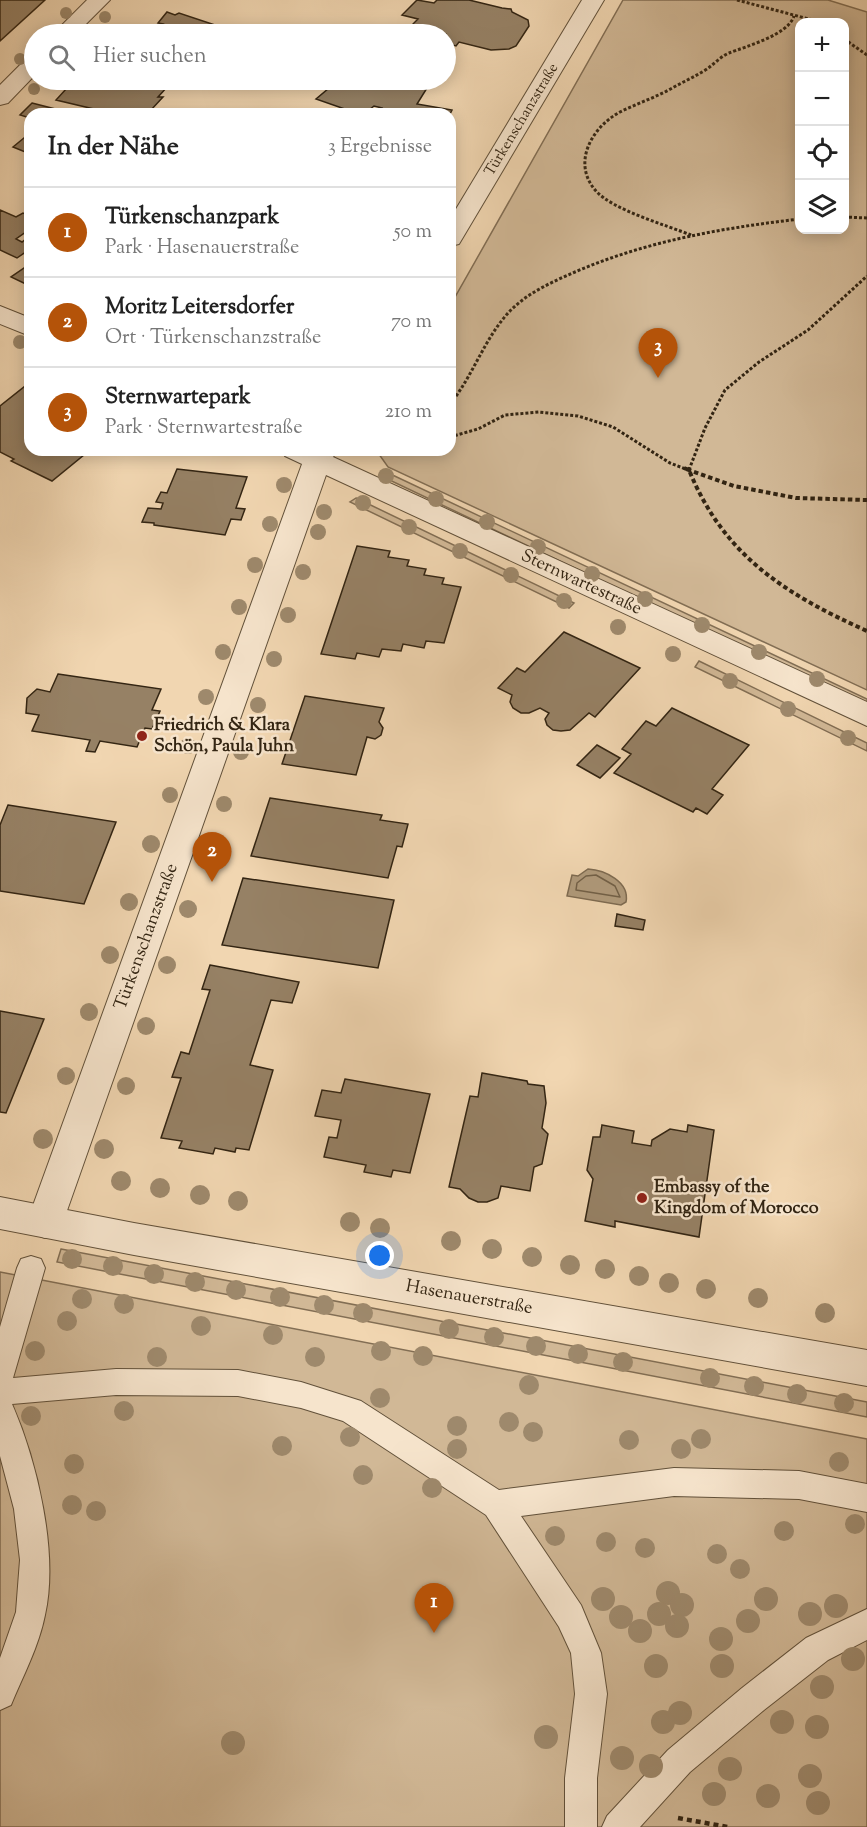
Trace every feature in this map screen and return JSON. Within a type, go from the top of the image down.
[{"type":"street","points":[[74,24],[99,0]]},
{"type":"street","name":"Türkenschanzstraße","points":[[456,229],[593,0]]},
{"type":"street","points":[[0,98],[24,74]]},
{"type":"street","points":[[0,314],[24,325]]},
{"type":"street","name":"Türkenschanzstraße","points":[[45,1222],[311,456]]},
{"type":"street","name":"Sternwartestraße","points":[[316,456],[867,716]]},
{"type":"street","name":"Hasenauerstraße","points":[[0,1214],[867,1368]]},
{"type":"street","points":[[0,1375],[32,1268]]},
{"type":"street","points":[[0,1392],[116,1382],[238,1383],[302,1395],[351,1410],[496,1505],[570,1616],[586,1653],[591,1694],[581,1778],[581,1827]]},
{"type":"street","points":[[0,1410],[25,1491],[33,1529],[36,1566],[31,1613],[18,1654],[0,1694]]},
{"type":"street","points":[[496,1505],[674,1482],[799,1485],[867,1498]]},
{"type":"street","points":[[618,1827],[679,1761],[753,1699],[817,1649],[867,1624]]},
{"type":"path","points":[[737,0],[803,18]]},
{"type":"path","points":[[691,235],[614,204],[597,192],[586,177],[584,162],[588,146],[599,130],[618,113],[667,91],[707,69],[726,55],[787,29],[794,20],[794,16]]},
{"type":"path","points":[[849,42],[867,55]]},
{"type":"path","points":[[849,218],[867,218]]},
{"type":"path","points":[[456,394],[494,333],[518,303],[550,284],[596,262],[660,241],[732,226],[795,220]]},
{"type":"path","points":[[867,276],[808,330],[759,362],[725,390],[705,428],[689,470],[705,507],[734,547],[771,578],[818,610],[867,631]]},
{"type":"path","points":[[456,435],[478,429],[505,415],[539,412],[578,416],[613,427],[670,463],[735,486],[796,498],[867,500]]},
{"type":"shaded area","points":[[623,0],[828,0],[867,12],[867,690],[388,467],[380,456],[456,456],[456,295]]},
{"type":"shaded area","points":[[384,471],[867,699],[867,707],[379,475]]},
{"type":"shaded area","points":[[356,498],[574,603],[569,608],[350,502]]},
{"type":"shaded area","points":[[699,661],[867,743],[867,751],[695,667]]},
{"type":"shaded area","points":[[61,1249],[867,1402],[867,1417],[57,1262]]},
{"type":"shaded area","points":[[0,1272],[867,1439],[867,1827],[0,1827]]},
{"type":"water","points":[[588,869],[615,878],[624,889],[626,902],[621,905],[567,896],[572,875],[578,876]]},
{"type":"building","points":[[0,0],[45,0],[0,41]]},
{"type":"building","points":[[417,0],[434,3],[437,0],[469,0],[511,9],[512,12],[528,20],[529,26],[516,46],[509,49],[491,50],[459,42],[456,46],[456,24],[413,24],[418,19],[402,15]]},
{"type":"building","points":[[167,12],[175,15],[179,13],[212,24],[163,24],[158,23]]},
{"type":"building","points":[[65,90],[164,90],[158,97],[163,97],[153,108],[90,108],[56,100]]},
{"type":"building","points":[[327,90],[426,90],[417,104],[440,108],[374,106],[372,108],[342,108],[316,99]]},
{"type":"building","points":[[32,103],[51,108],[27,108]]},
{"type":"building","points":[[24,138],[24,152],[13,147]]},
{"type":"building","points":[[0,210],[16,217],[24,213],[24,233],[16,239],[22,242],[24,240],[24,253],[17,258],[0,250]]},
{"type":"building","points":[[24,268],[24,283],[11,277]]},
{"type":"building","points":[[24,387],[24,456],[83,456],[52,481],[11,461],[14,459],[0,452],[0,406]]},
{"type":"building","points":[[177,469],[247,477],[236,508],[245,509],[241,520],[231,519],[225,535],[142,522],[148,508],[161,509],[163,503],[156,502],[161,492],[167,493]]},
{"type":"building","points":[[357,546],[390,551],[388,557],[409,560],[407,566],[426,569],[424,575],[444,578],[442,584],[461,587],[444,643],[426,641],[424,648],[403,644],[401,651],[382,649],[379,657],[357,653],[355,659],[321,654]]},
{"type":"building","points":[[564,632],[640,668],[595,717],[589,713],[570,730],[561,731],[553,730],[547,725],[545,719],[549,713],[540,708],[529,713],[521,713],[513,708],[510,702],[512,695],[498,688],[517,668],[525,672]]},
{"type":"building","points":[[58,674],[161,689],[152,710],[160,711],[152,729],[145,728],[137,747],[100,741],[95,752],[86,751],[90,740],[32,731],[39,715],[26,713],[27,698],[37,689],[50,692]]},
{"type":"building","points":[[305,696],[384,708],[379,722],[383,728],[381,735],[375,739],[367,737],[356,775],[282,764]]},
{"type":"building","points":[[672,708],[749,745],[712,789],[723,795],[707,814],[696,808],[693,812],[614,773],[631,754],[622,749],[646,721],[656,726]]},
{"type":"building","points":[[597,745],[620,758],[600,778],[577,765]]},
{"type":"building","points":[[270,798],[382,815],[380,820],[408,824],[402,847],[397,846],[388,878],[251,856]]},
{"type":"building","points":[[8,805],[116,822],[84,904],[0,891],[0,825]]},
{"type":"building","points":[[243,878],[394,900],[378,968],[222,945]]},
{"type":"building","points":[[617,914],[645,920],[643,930],[615,926]]},
{"type":"building","points":[[210,965],[299,982],[292,1003],[271,1000],[250,1065],[273,1070],[249,1150],[236,1148],[235,1152],[215,1148],[213,1154],[179,1148],[182,1141],[161,1138],[181,1078],[172,1077],[181,1052],[189,1054],[210,990],[202,989]]},
{"type":"building","points":[[0,1011],[44,1019],[6,1113],[0,1112]]},
{"type":"building","points":[[482,1073],[544,1086],[546,1103],[542,1128],[548,1134],[542,1164],[534,1167],[530,1191],[501,1186],[498,1198],[487,1202],[478,1202],[469,1198],[460,1189],[449,1187],[470,1096],[478,1097]]},
{"type":"building","points":[[345,1079],[430,1094],[410,1173],[393,1170],[391,1177],[364,1172],[366,1165],[324,1157],[329,1137],[337,1138],[341,1120],[315,1116],[322,1090],[341,1093]]},
{"type":"building","points":[[602,1125],[634,1131],[632,1143],[651,1146],[652,1140],[670,1129],[687,1132],[688,1125],[714,1130],[699,1237],[615,1221],[615,1227],[585,1221],[593,1179],[587,1170],[593,1137],[600,1137]]},
{"type":"place","name":"Sternwartepark","points":[[658,378]]},
{"type":"place","name":"Friedrich & Klara Schön, Paula Juhn","points":[[142,736]]},
{"type":"place","name":"Moritz Leitersdorfer","points":[[212,882]]},
{"type":"place","name":"Embassy of the Kingdom of Morocco","points":[[642,1198]]},
{"type":"place","name":"Türkenschanzpark","points":[[434,1633]]}]
